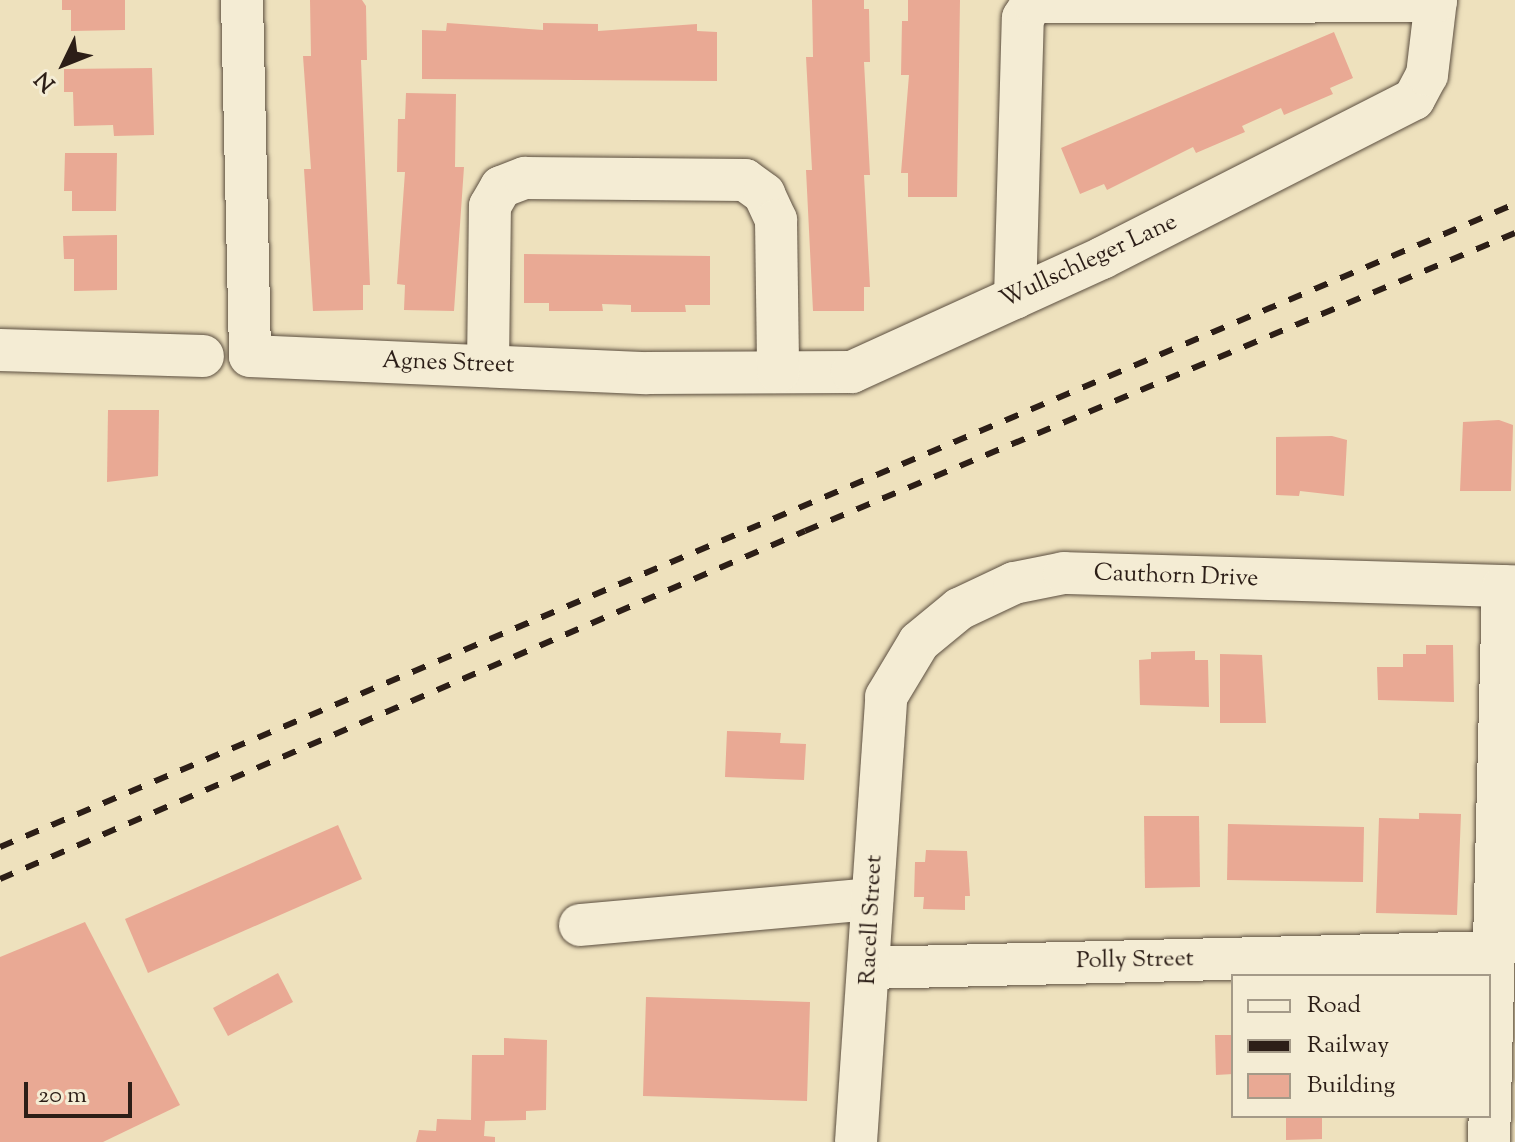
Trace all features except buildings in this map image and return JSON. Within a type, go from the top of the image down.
[{"type":"street","name":"Agnes Street","points":[[242,0],[250,356],[647,373]]},
{"type":"street","name":"Wullschleger Lane","points":[[647,373],[852,372],[1015,298],[1394,114],[1414,99],[1427,75],[1436,0]]},
{"type":"street","points":[[1015,298],[1023,18],[1033,2],[1436,0]]},
{"type":"street","points":[[488,366],[490,206],[501,187],[525,178],[745,180],[764,194],[776,220],[778,372]]},
{"type":"street","points":[[0,350],[203,356]]},
{"type":"street","name":"Cauthorn Drive","points":[[886,697],[919,642],[959,609],[1014,583],[1064,573],[1509,586]]},
{"type":"street","points":[[1491,1088],[1509,586]]},
{"type":"street","name":"Racell Street","points":[[856,1142],[886,697]]},
{"type":"street","points":[[580,925],[872,899]]},
{"type":"street","name":"Polly Street","points":[[870,968],[1496,952]]},
{"type":"street","points":[[1489,1142],[1490,1118]]},
{"type":"railway","points":[[0,847],[1515,204]]},
{"type":"railway","points":[[0,879],[805,531],[1515,233]]}]
